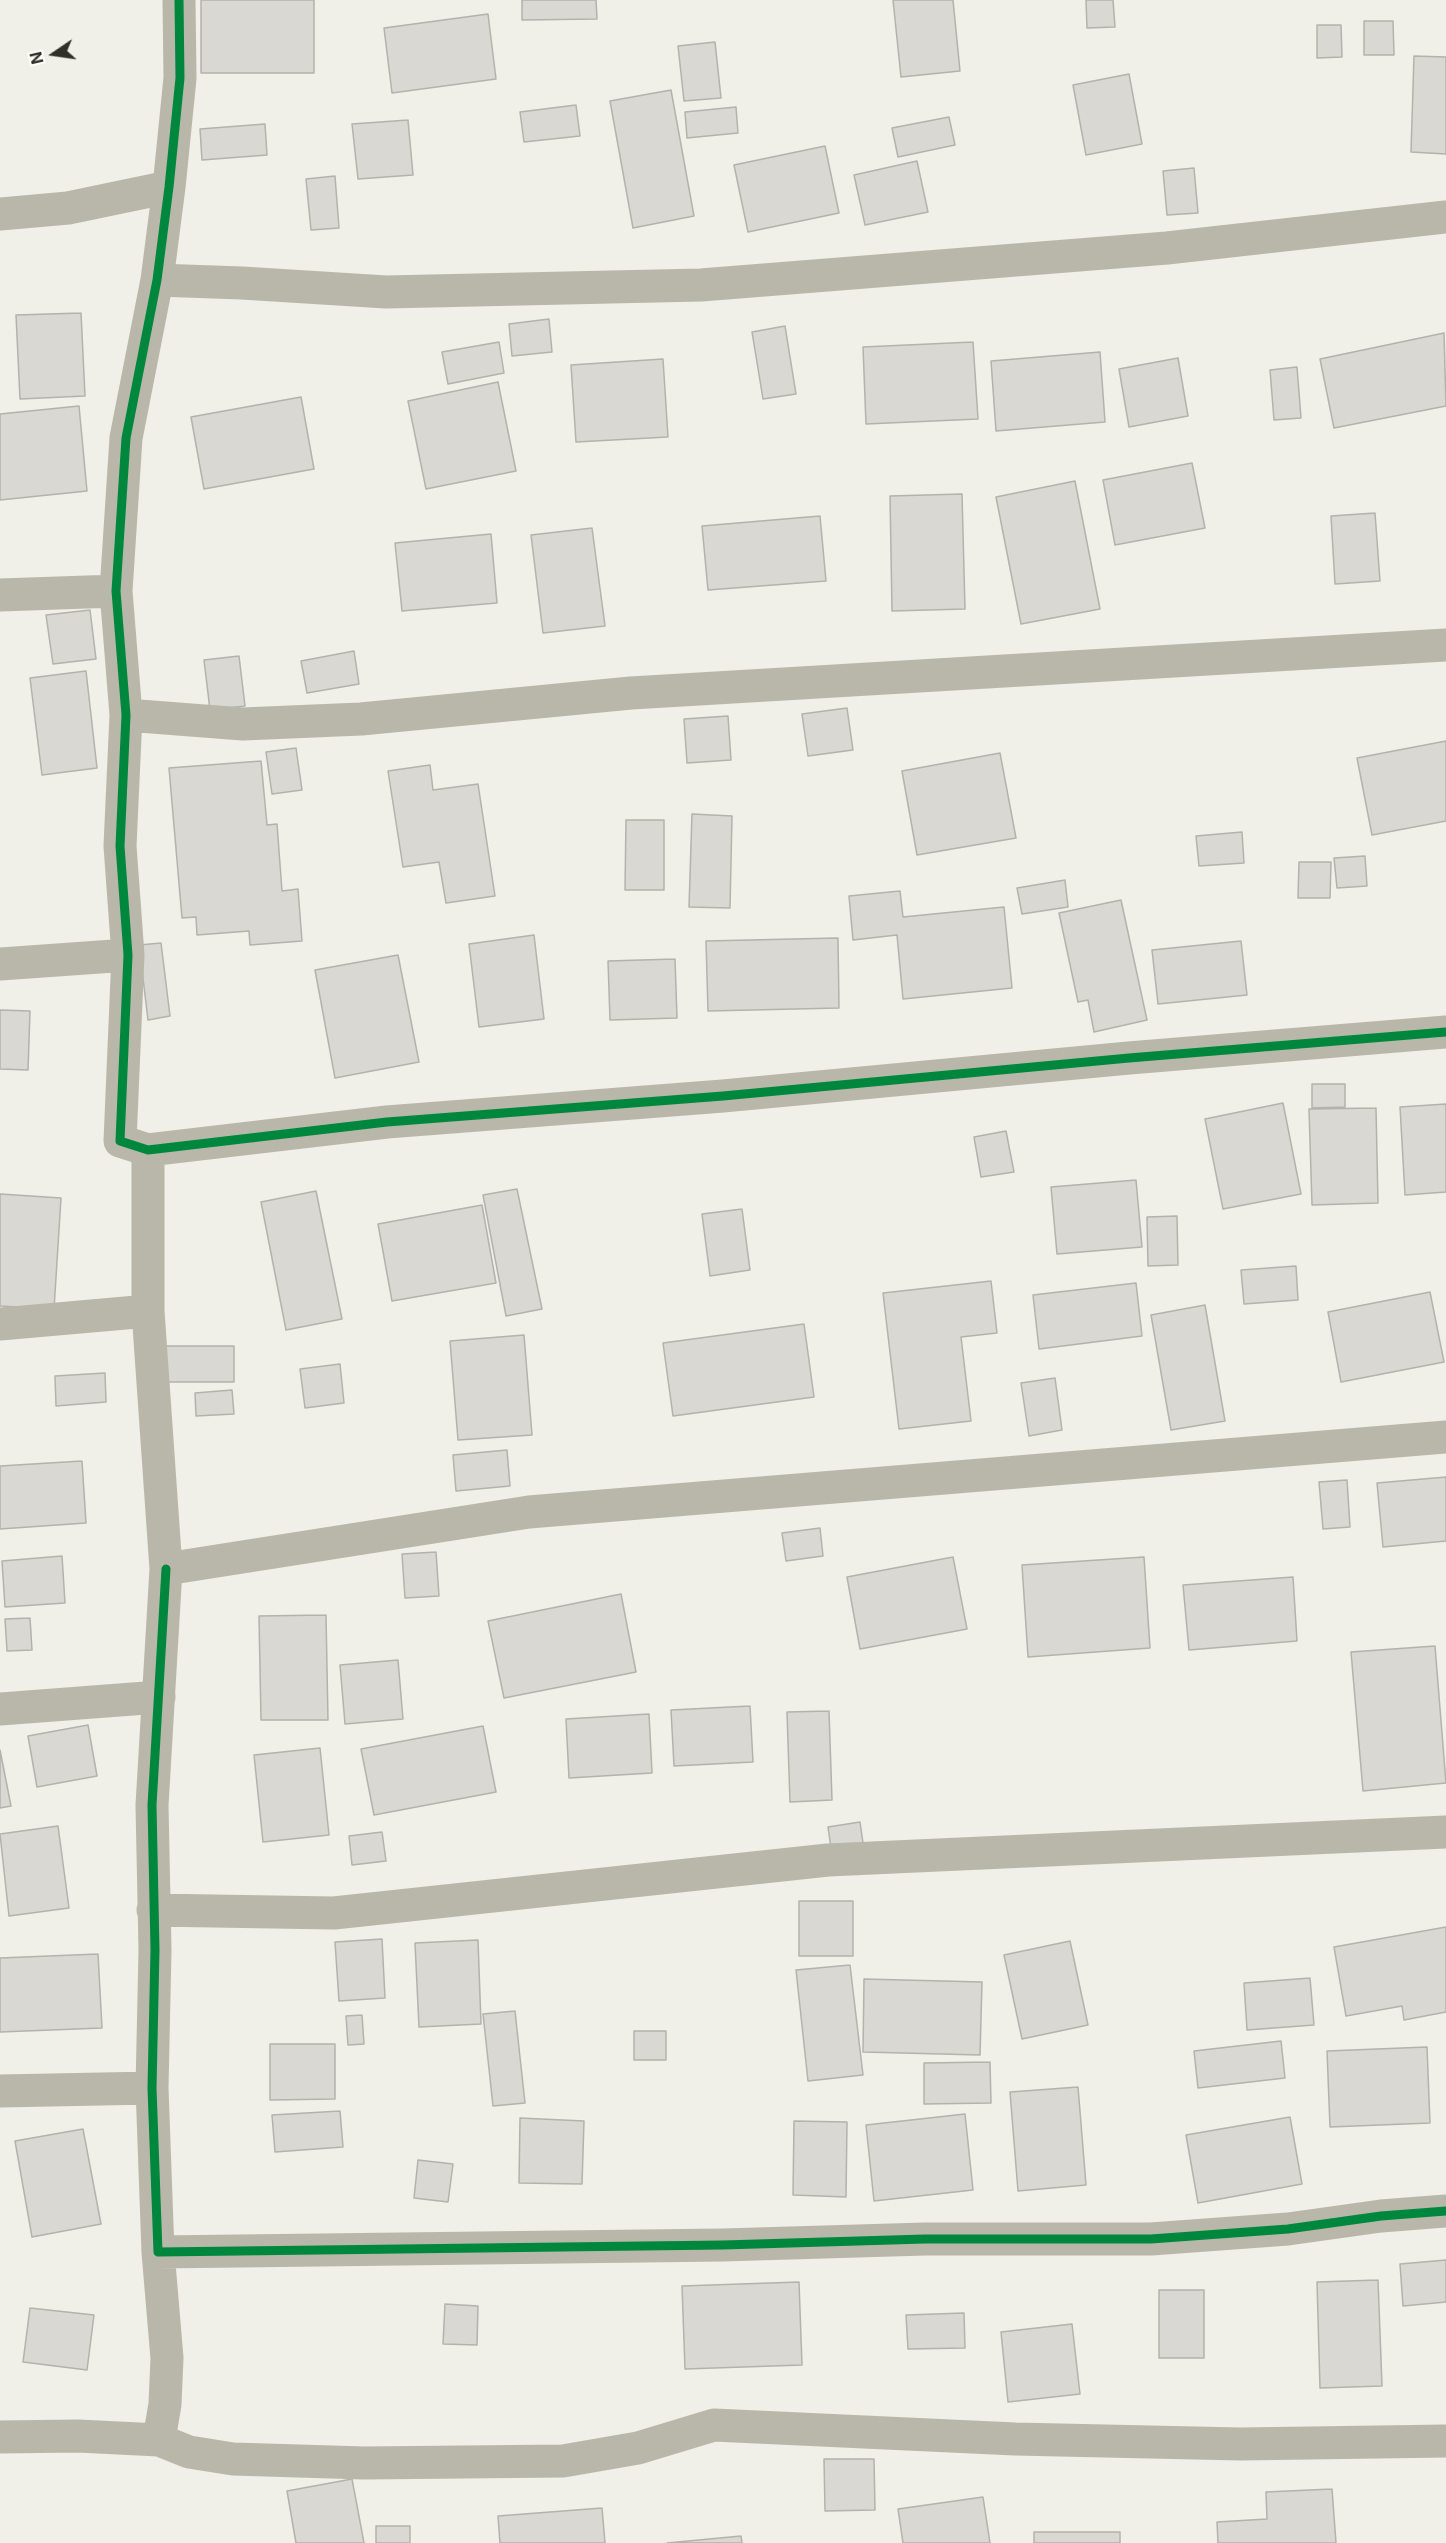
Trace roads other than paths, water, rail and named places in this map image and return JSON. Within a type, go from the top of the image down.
[{"type":"street","points":[[179,0],[180,78],[169,187],[157,280],[126,438],[116,591],[126,715],[120,846],[128,955],[120,1141],[148,1150],[387,1122],[723,1096],[1129,1058],[1446,1032]]},
{"type":"street","points":[[0,214],[69,208],[169,187]]},
{"type":"street","points":[[157,280],[386,292],[701,285],[1167,248],[1446,217]]},
{"type":"street","points":[[0,595],[116,591]]},
{"type":"street","points":[[126,715],[243,724],[361,718],[631,693],[1446,645]]},
{"type":"street","points":[[0,964],[128,955]]},
{"type":"street","points":[[148,1150],[148,1311],[166,1569],[152,1805],[152,2088],[158,2252],[167,2358],[165,2404],[159,2440]]},
{"type":"street","points":[[0,1324],[148,1311]]},
{"type":"street","points":[[166,1569],[529,1512],[1446,1437]]},
{"type":"street","points":[[0,1708],[159,1697]]},
{"type":"street","points":[[153,1910],[334,1913],[828,1860],[1446,1832]]},
{"type":"street","points":[[0,2091],[152,2088]]},
{"type":"street","points":[[158,2252],[723,2245],[925,2239],[1151,2239],[1288,2229],[1381,2216],[1446,2211]]},
{"type":"street","points":[[0,2437],[78,2436],[159,2440],[189,2452],[233,2459],[364,2463],[563,2462],[638,2448],[714,2425],[1016,2439],[1241,2444],[1446,2441]]}]
